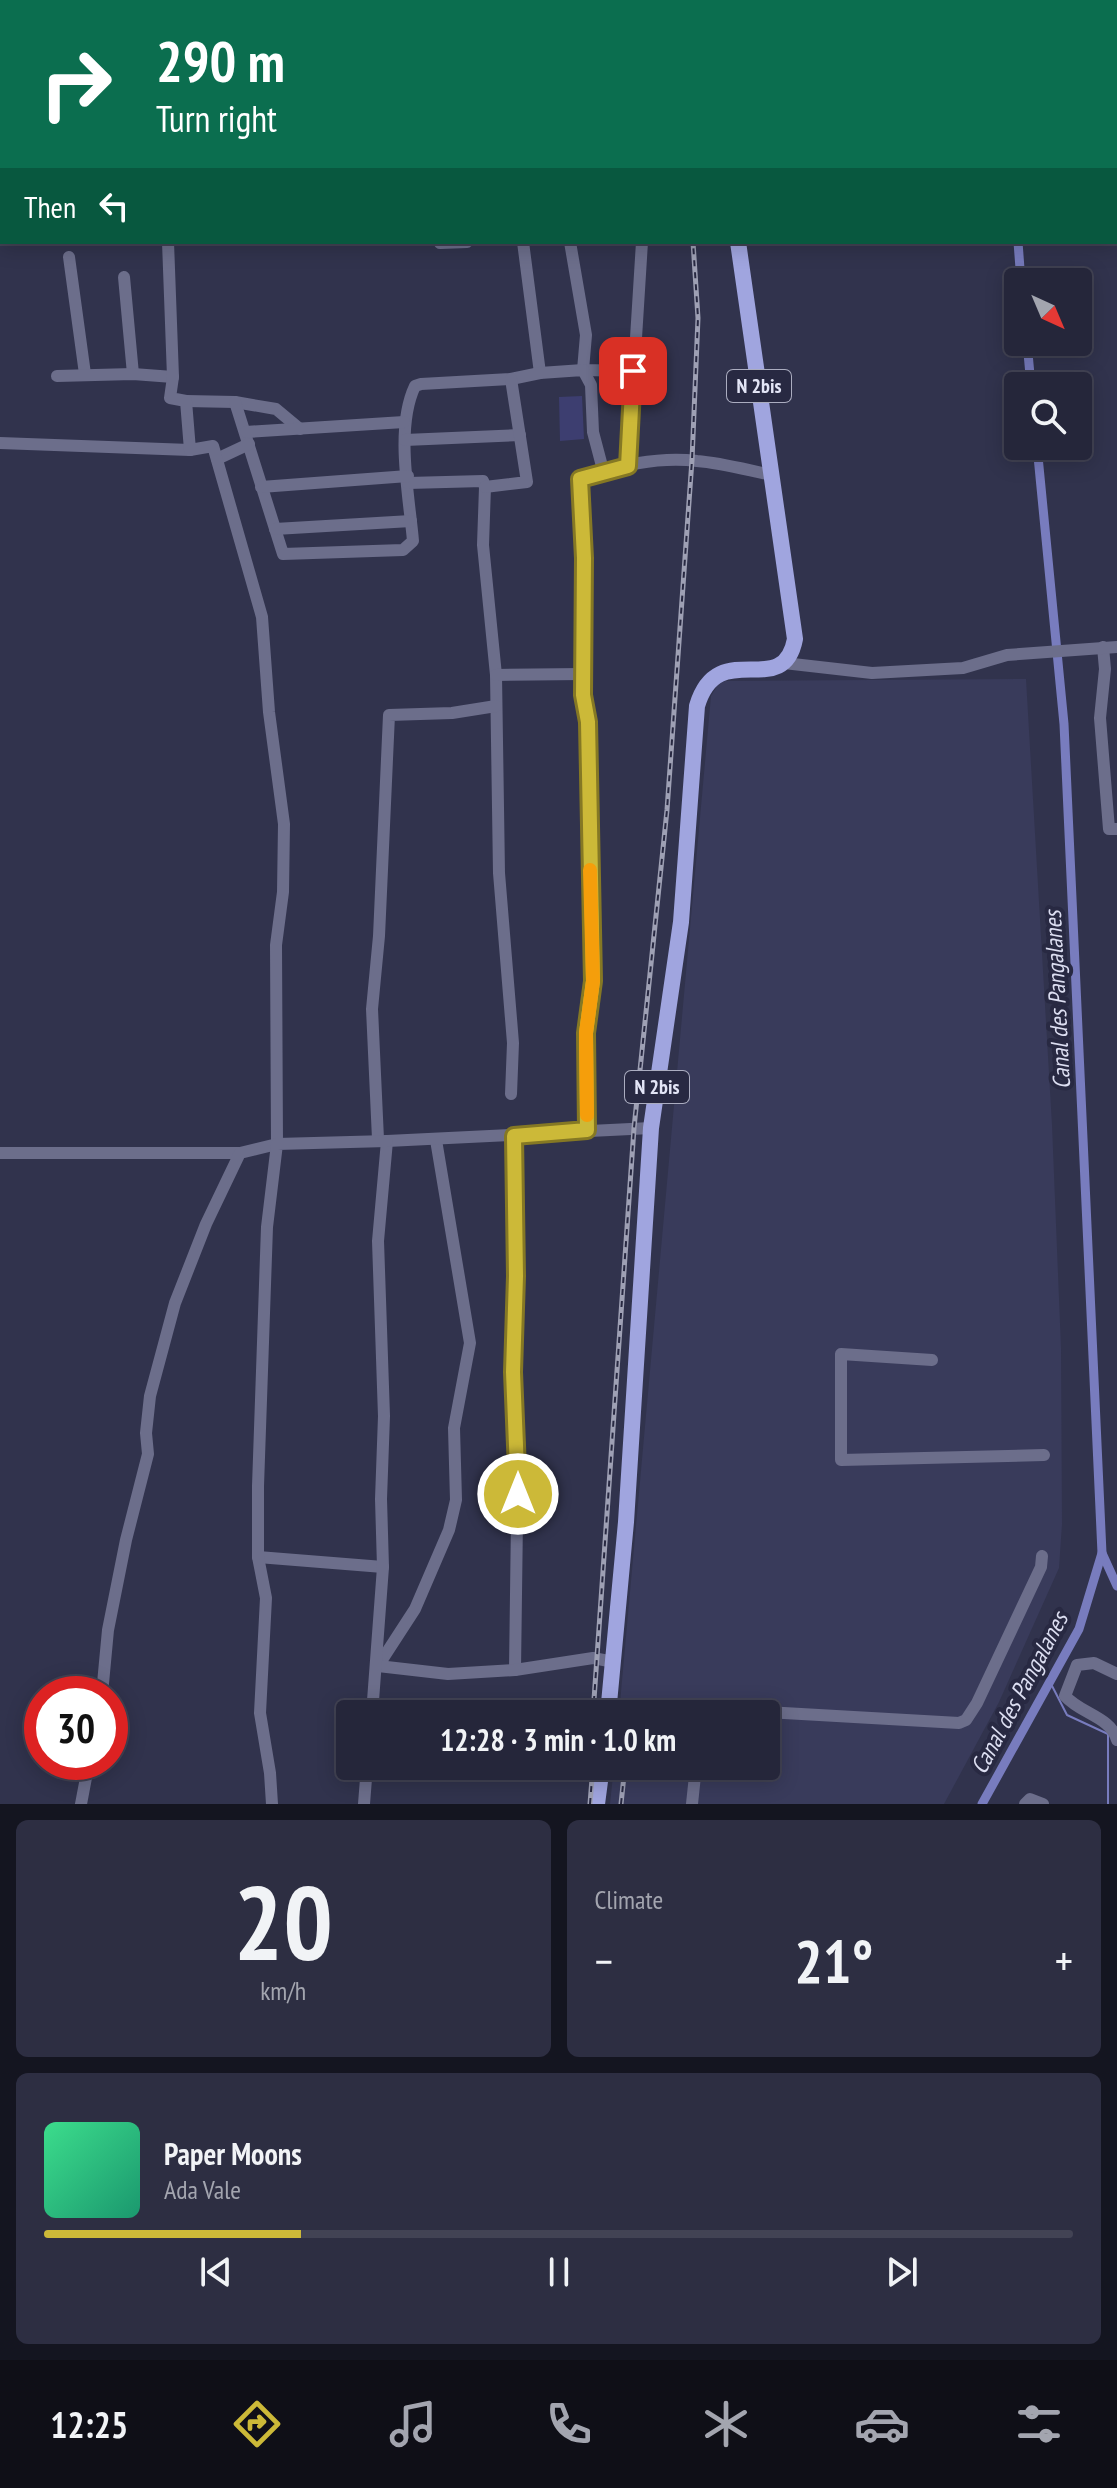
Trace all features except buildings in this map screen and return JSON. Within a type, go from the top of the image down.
[{"type":"main road","name":"N 2bis","points":[[610,1700],[651,1128],[681,922],[697,706],[703,685],[712,676],[724,671],[770,669],[784,663],[792,652],[795,639],[738,244]]},
{"type":"main road","points":[[597,1804],[600,1780]]},
{"type":"street","points":[[168,244],[173,377],[170,398],[235,402],[276,409],[300,429]]},
{"type":"street","points":[[523,244],[540,373]]},
{"type":"street","points":[[570,244],[586,335],[583,370],[591,385],[593,432],[603,470]]},
{"type":"street","points":[[628,466],[642,244]]},
{"type":"street","points":[[69,257],[85,374]]},
{"type":"street","points":[[124,277],[133,374]]},
{"type":"street","points":[[235,402],[283,554],[403,550],[413,541],[404,422],[415,386],[583,370],[633,371]]},
{"type":"street","points":[[57,376],[133,374],[173,377]]},
{"type":"street","points":[[485,487],[527,482],[511,379]]},
{"type":"street","points":[[186,401],[190,450]]},
{"type":"street","points":[[217,459],[248,438],[300,429],[404,422]]},
{"type":"street","points":[[405,440],[520,435]]},
{"type":"street","points":[[0,443],[190,450],[213,446],[262,617],[269,712],[284,824],[283,892],[276,945],[277,1144],[267,1227],[258,1557],[266,1598],[260,1713],[272,1804]]},
{"type":"street","points":[[587,1130],[586,1033],[593,981],[580,479],[603,470],[697,460],[772,475]]},
{"type":"street","points":[[261,487],[408,479],[483,481],[483,545],[496,675],[499,873],[513,1043],[511,1094]]},
{"type":"street","points":[[275,529],[411,521]]},
{"type":"street","points":[[1103,647],[1105,669],[1100,718],[1112,803],[1109,829],[1117,829]]},
{"type":"street","points":[[784,663],[872,673],[963,668],[1007,655],[1117,647]]},
{"type":"street","points":[[496,675],[583,674]]},
{"type":"street","points":[[374,1700],[383,1567],[381,1499],[384,1401],[378,1241],[382,1140],[372,1009],[379,936],[389,715],[452,713],[496,706]]},
{"type":"street","points":[[0,1153],[240,1153],[277,1144],[436,1140],[651,1128]]},
{"type":"street","points":[[514,1136],[516,1276],[513,1372],[518,1443],[515,1670]]},
{"type":"street","points":[[378,1666],[415,1609],[449,1530],[456,1500],[454,1428],[470,1343],[436,1140]]},
{"type":"street","points":[[104,1676],[108,1630],[148,1454],[146,1433],[150,1396],[175,1303],[206,1224],[240,1153]]},
{"type":"street","points":[[932,1360],[841,1354],[841,1460],[1044,1455]]},
{"type":"street","points":[[780,1712],[959,1723],[966,1720],[1041,1567],[1042,1556]]},
{"type":"street","points":[[258,1557],[383,1567]]},
{"type":"street","points":[[378,1666],[448,1674],[515,1670],[593,1658],[614,1662]]},
{"type":"street","points":[[1117,1674],[1094,1663],[1077,1665],[1065,1696],[1076,1709],[1104,1720],[1115,1732],[1117,1740]]},
{"type":"street","points":[[81,1804],[86,1780]]},
{"type":"street","points":[[364,1804],[366,1780]]},
{"type":"street","points":[[692,1804],[695,1780]]},
{"type":"street","points":[[1025,1804],[1030,1799],[1043,1804]]},
{"type":"shaded area","points":[[582,396],[584,439],[560,441],[559,397]]},
{"type":"shaded area","points":[[1026,679],[1052,1125],[1061,1348],[1062,1524],[1059,1568],[999,1702],[944,1804],[610,1804],[613,1780],[780,1780],[780,1700],[620,1700],[711,696],[720,681]]},
{"type":"waterway","name":"Canal des Pangalanes","points":[[1018,244],[1020,268]]},
{"type":"waterway","name":"Canal des Pangalanes","points":[[1028,356],[1030,372]]},
{"type":"waterway","name":"Canal des Pangalanes","points":[[982,1804],[1079,1629],[1102,1553],[1064,724],[1038,460]]},
{"type":"waterway","name":"Canal des Pangalanes","points":[[1102,1553],[1117,1586]]},
{"type":"waterway","points":[[1049,1680],[1067,1715],[1108,1734],[1108,1804]]},
{"type":"railway","points":[[594,1700],[634,1128],[667,810],[692,460],[698,318],[693,244]]},
{"type":"railway","points":[[590,1804],[592,1780]]},
{"type":"railway","points":[[621,1804],[624,1780]]},
{"type":"slow traffic","points":[[587,1115],[586,1033],[593,981],[590,870]]},
{"type":"route","points":[[518,1494],[513,1372],[516,1276],[514,1136],[587,1130],[586,1033],[593,981],[588,722],[583,695],[584,558],[580,479],[603,470],[628,466],[633,371]]}]
